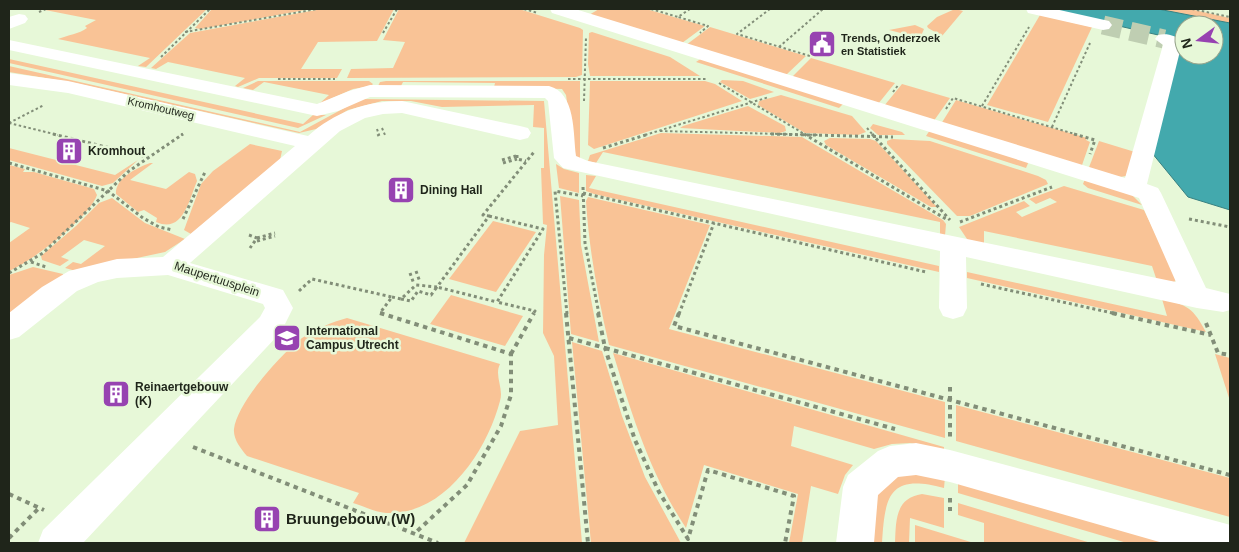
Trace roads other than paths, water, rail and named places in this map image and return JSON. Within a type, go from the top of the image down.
[{"type":"street","points":[[558,9],[1149,193],[1197,298]]},
{"type":"street","points":[[1037,10],[1101,24]]},
{"type":"street","points":[[1134,188],[1173,44],[1164,39]]},
{"type":"street","points":[[9,45],[317,110],[327,108],[355,93],[370,91],[549,92],[558,100],[565,158],[571,163],[583,167],[953,234],[1197,298],[1223,302]]},
{"type":"street","name":"Kromhoutweg","points":[[9,79],[68,87],[311,143]]},
{"type":"street","name":"Maupertuusplein","points":[[57,543],[271,324],[279,308],[274,297],[169,266],[189,236],[346,117],[360,112],[386,106],[402,106],[519,150]]},
{"type":"street","points":[[953,234],[953,308]]},
{"type":"street","points":[[9,329],[67,284],[80,278],[97,272],[133,266],[169,266]]},
{"type":"street","points":[[855,543],[861,487],[890,462],[916,460],[950,466],[1227,543]]},
{"type":"water","points":[[1045,9],[1158,9],[1189,15],[1174,15],[1174,39]]},
{"type":"water","points":[[1224,22],[1230,23],[1230,210],[1188,197],[1152,153],[1174,64],[1224,65]]},
{"type":"tunnel","points":[[1103,25],[1164,39]]},
{"type":"place","name":"Trends, Onderzoek en Statistiek","points":[[822,44]]},
{"type":"place","name":"Kromhout","points":[[69,151]]},
{"type":"place","name":"Dining Hall","points":[[401,190]]},
{"type":"place","name":"International Campus Utrecht","points":[[287,338]]},
{"type":"place","name":"Reinaertgebouw (K)","points":[[116,394]]},
{"type":"place","name":"Bruungebouw (W)","points":[[267,519]]}]
